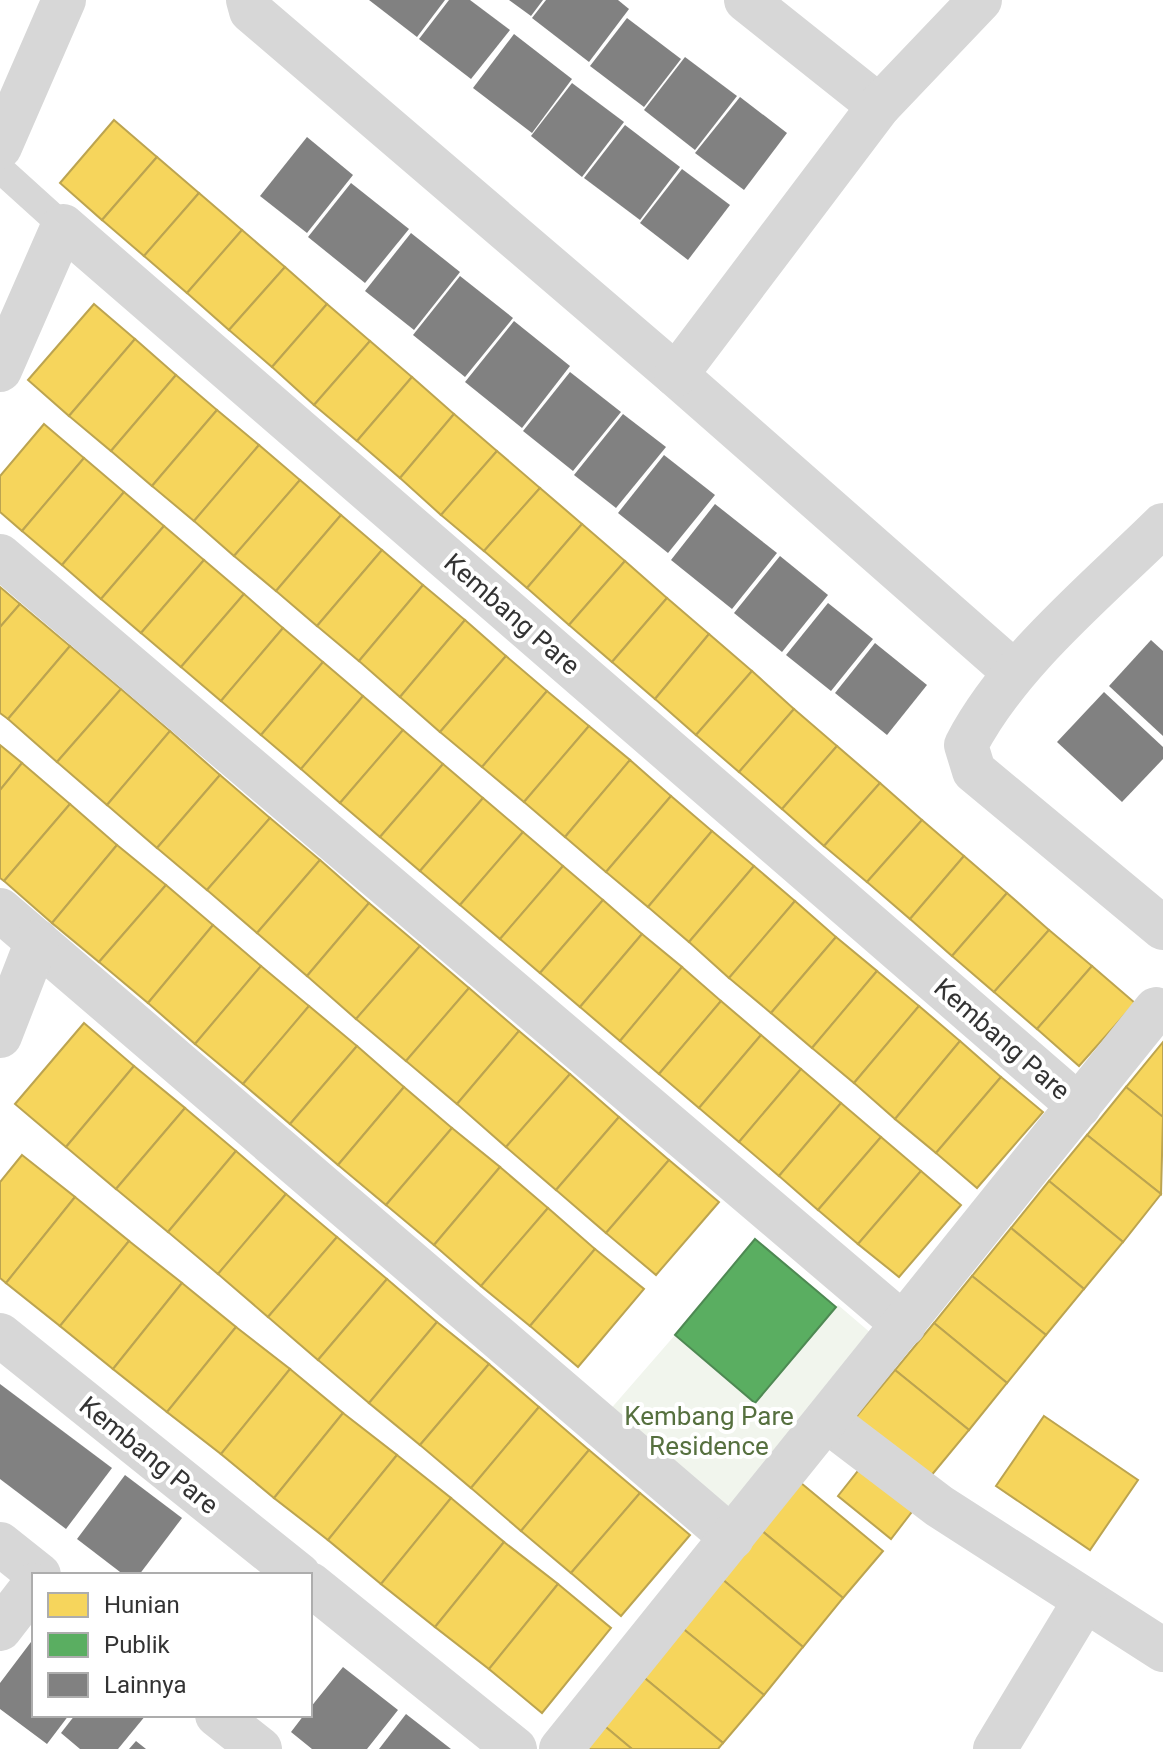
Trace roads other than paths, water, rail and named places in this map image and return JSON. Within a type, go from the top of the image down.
[{"type":"street","points":[[0,147],[64,0]]},
{"type":"street","points":[[248,0],[251,11],[676,375],[1014,672]]},
{"type":"street","points":[[746,0],[879,106]]},
{"type":"street","points":[[676,375],[879,106],[980,0]]},
{"type":"street","points":[[0,370],[63,226]]},
{"type":"street","name":"Kembang Pare","points":[[63,226],[1079,1106]]},
{"type":"street","points":[[1163,525],[1014,672],[966,745],[974,771],[1163,928]]},
{"type":"street","points":[[0,556],[904,1325]]},
{"type":"street","points":[[0,910],[732,1538]]},
{"type":"street","points":[[0,1036],[37,941]]},
{"type":"street","name":"Kembang Pare","points":[[561,1749],[1156,1009]]},
{"type":"street","name":"Kembang Pare","points":[[0,1335],[297,1573]]},
{"type":"street","points":[[826,1420],[939,1506],[1163,1650]]},
{"type":"street","points":[[0,1544],[36,1573]]},
{"type":"street","points":[[312,1586],[515,1749]]},
{"type":"street","points":[[0,1629],[32,1588]]},
{"type":"street","points":[[995,1749],[1085,1600]]},
{"type":"street","points":[[220,1717],[260,1749]]},
{"type":"lane","points":[[0,169],[63,226]]},
{"type":"park label","name":"Kembang Pare Residence","points":[[709,1431]]}]
